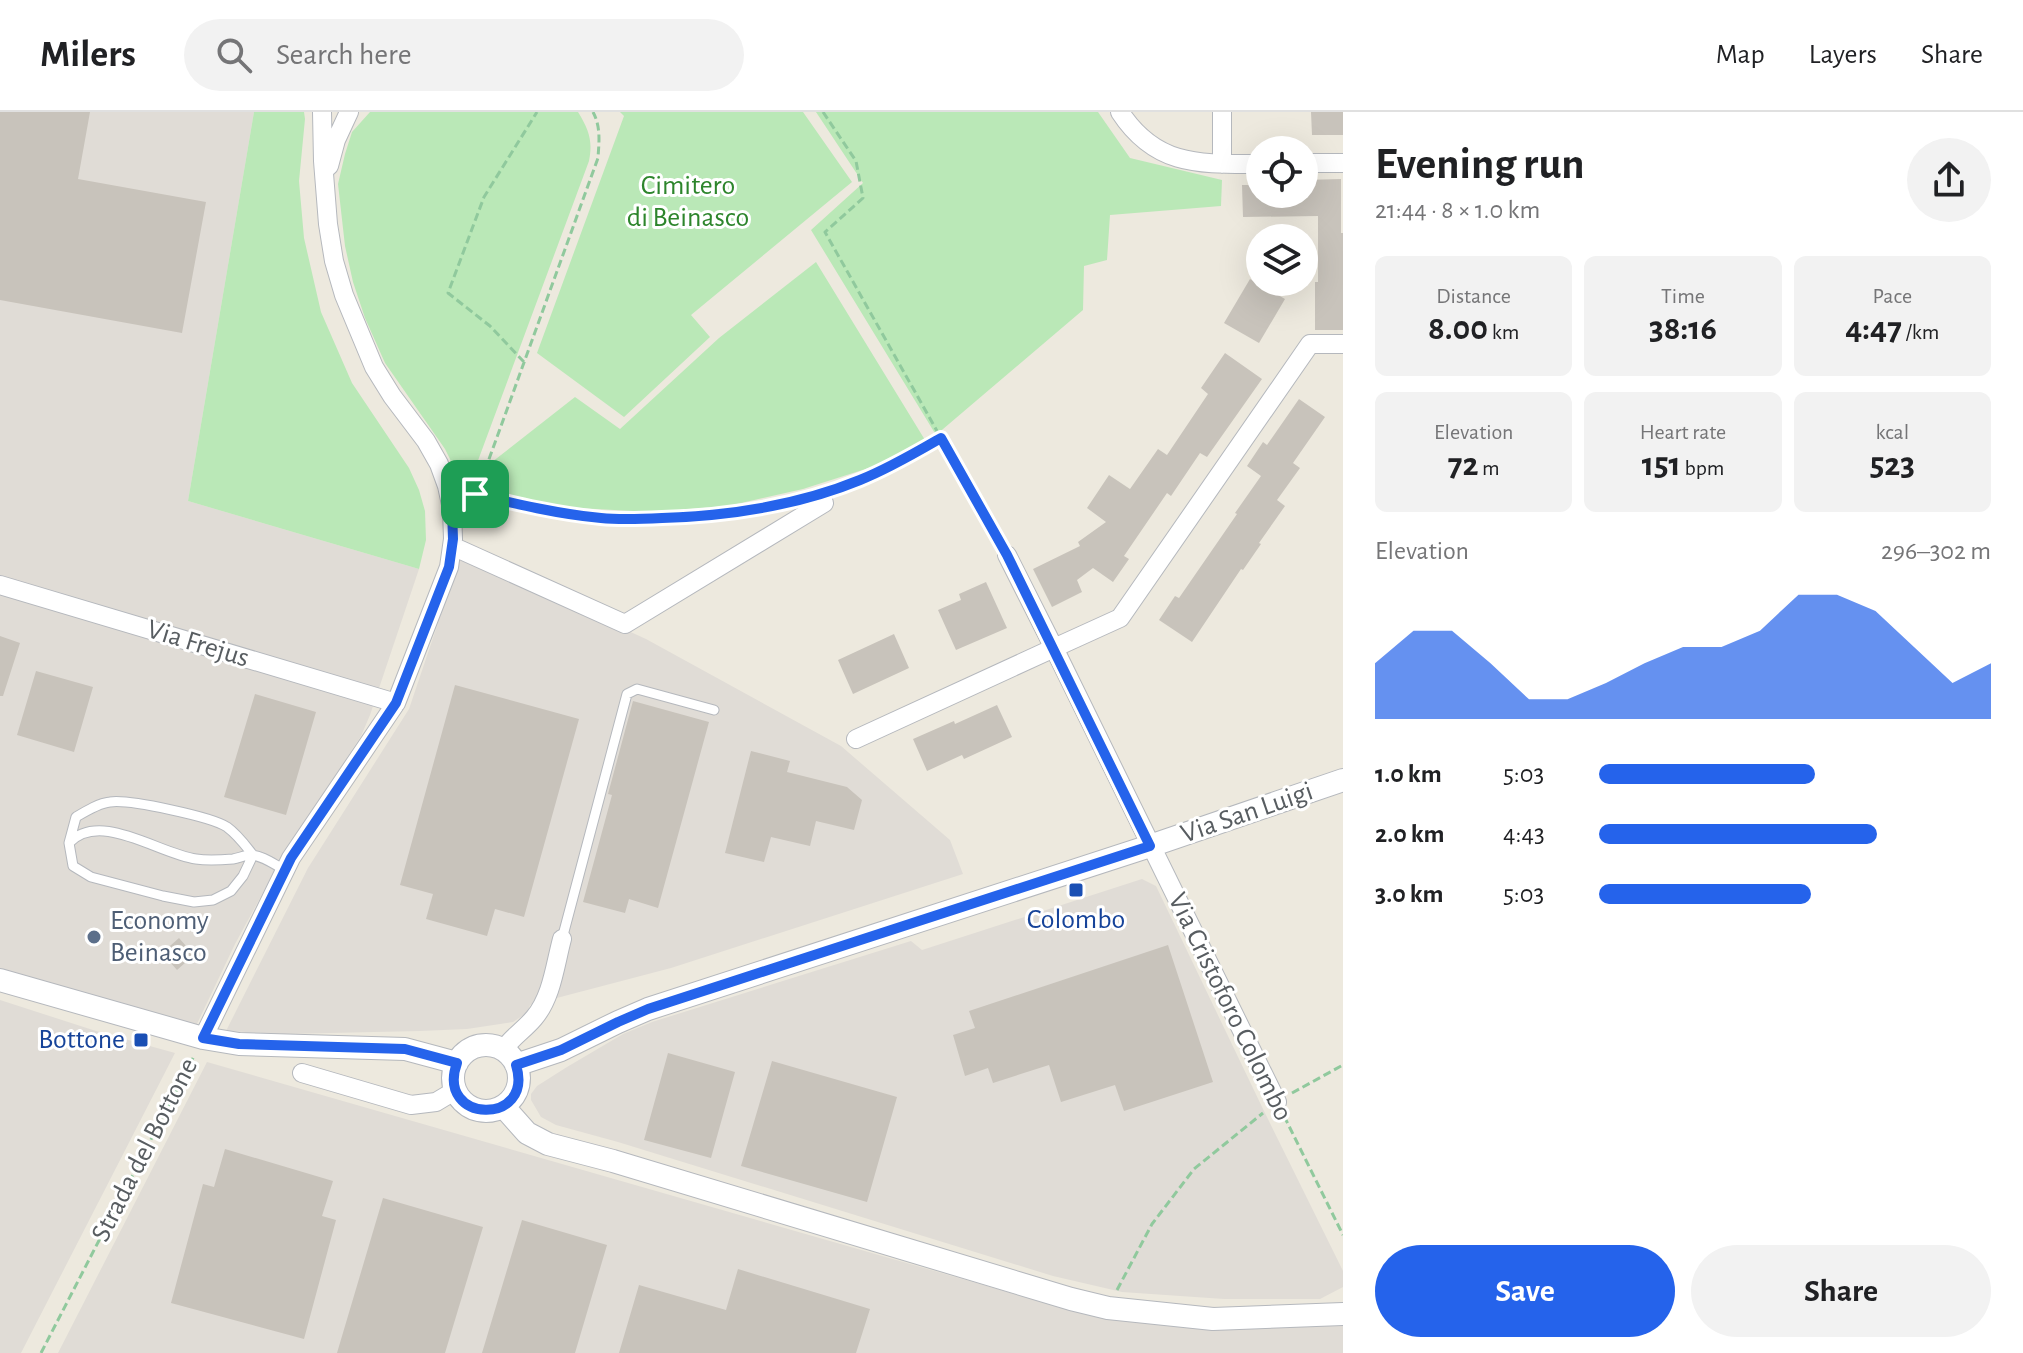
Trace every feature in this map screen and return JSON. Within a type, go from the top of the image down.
[{"type":"street","name":"Strada del Bottone","points":[[203,1038],[285,870],[396,703],[449,567],[452,546],[452,509],[439,464],[374,367],[344,295],[328,224],[322,112]]},
{"type":"street","points":[[325,181],[347,112],[332,112]]},
{"type":"street","points":[[1120,112],[1131,130],[1150,146],[1171,156],[1222,164],[1246,164]]},
{"type":"street","points":[[1222,112],[1222,164]]},
{"type":"street","points":[[1318,163],[1343,163]]},
{"type":"street","points":[[856,739],[1120,618],[1310,344],[1343,344]]},
{"type":"street","points":[[452,546],[625,624],[827,496]]},
{"type":"street","name":"Via Cristoforo Colombo","points":[[1007,555],[1277,1102]]},
{"type":"street","name":"Via Frejus","points":[[0,585],[396,703]]},
{"type":"street","name":"Via San Luigi","points":[[457,1063],[464,1054],[479,1046],[492,1046],[510,1058],[561,1050],[648,1009],[1343,780]]},
{"type":"street","points":[[0,980],[203,1038],[239,1044],[405,1049],[457,1063],[453,1075],[456,1090],[463,1101],[474,1108],[488,1110],[503,1106],[517,1088],[519,1079],[510,1058],[510,1039],[539,1011],[550,988],[562,939]]},
{"type":"street","points":[[302,1073],[411,1105],[436,1102],[456,1090]]},
{"type":"street","points":[[503,1106],[527,1133],[548,1144],[1108,1308],[1213,1319],[1343,1314]]},
{"type":"lane","points":[[562,939],[627,694],[637,689],[714,710]]},
{"type":"lane","points":[[253,855],[243,876],[231,891],[213,900],[194,902],[91,877],[73,866],[69,843],[76,817],[88,810],[110,802],[136,804],[198,816],[225,826],[241,839],[253,855],[285,870]]},
{"type":"lane","points":[[69,843],[84,833],[117,832],[180,857],[199,860],[253,855]]},
{"type":"path","points":[[524,362],[490,326],[448,293],[484,197],[537,112]]},
{"type":"path","points":[[452,509],[471,502],[475,494],[598,158],[599,135],[593,112]]},
{"type":"path","points":[[823,112],[856,161],[863,198],[825,232],[1007,555]]},
{"type":"path","points":[[827,496],[907,458],[941,438]]},
{"type":"path","points":[[475,494],[544,511],[616,519],[732,514],[801,498]]},
{"type":"path","name":"Strada del Bottone","points":[[41,1353],[203,1038]]},
{"type":"path","points":[[1108,1308],[1152,1224],[1194,1169],[1277,1102],[1343,1065]]},
{"type":"path","name":"Via Cristoforo Colombo","points":[[1277,1102],[1343,1235]]},
{"type":"shaded area","points":[[0,112],[254,112],[188,501],[419,569],[361,736],[283,856],[235,944],[196,1026],[0,970]]},
{"type":"shaded area","points":[[461,555],[646,639],[841,746],[950,840],[963,874],[671,968],[530,1005],[528,1012],[513,1022],[467,1029],[420,1031],[284,1034],[226,1031],[308,868],[409,709]]},
{"type":"shaded area","points":[[1142,879],[1156,886],[1343,1271],[1343,1287],[1320,1299],[1224,1299],[1122,1292],[1053,1276],[556,1125],[541,1117],[531,1100],[537,1086],[623,1034],[652,1022],[911,941],[922,950]]},
{"type":"shaded area","points":[[0,1000],[175,1053],[21,1353],[0,1353]]},
{"type":"shaded area","points":[[207,1062],[1046,1303],[1343,1323],[1343,1353],[58,1353]]},
{"type":"green space","points":[[254,112],[304,112],[299,181],[304,238],[321,312],[352,383],[409,468],[419,490],[425,511],[426,540],[419,569],[188,501]]},
{"type":"green space","points":[[370,112],[578,112],[589,136],[589,161],[463,501],[445,449],[385,363],[353,282],[345,246],[338,184],[352,132]]},
{"type":"green space","name":"Cimitero di Beinasco","points":[[620,112],[803,112],[852,182],[691,315],[710,337],[624,417],[537,353],[624,116]]},
{"type":"green space","points":[[816,112],[1098,112],[1130,158],[1222,180],[1221,206],[1110,215],[1107,260],[1084,266],[1083,310],[936,435],[811,230],[863,183]]},
{"type":"green space","points":[[816,262],[925,440],[875,466],[803,489],[728,506],[652,512],[577,508],[528,502],[488,485],[492,462],[575,397],[620,429],[719,338]]},
{"type":"building","points":[[0,112],[90,112],[78,179],[206,202],[182,333],[0,300]]},
{"type":"building","points":[[1311,112],[1343,112],[1343,135],[1312,135]]},
{"type":"building","points":[[1341,179],[1343,330],[1315,330],[1318,216],[1243,217],[1242,185],[1246,185],[1246,208],[1318,208],[1318,180]]},
{"type":"building","points":[[1246,286],[1246,296],[1280,296],[1285,299],[1259,343],[1224,323]]},
{"type":"building","points":[[1225,353],[1262,379],[1207,457],[1200,453],[1171,496],[1167,493],[1124,556],[1129,559],[1113,582],[1093,568],[1077,580],[1082,592],[1052,607],[1033,569],[1080,546],[1078,542],[1106,522],[1087,508],[1109,475],[1130,489],[1158,449],[1167,455],[1208,394],[1201,388]]},
{"type":"building","points":[[1299,399],[1325,417],[1293,463],[1300,468],[1277,500],[1285,506],[1192,642],[1159,620],[1175,596],[1179,598],[1237,514],[1261,476],[1247,466],[1263,442],[1267,445]]},
{"type":"building","points":[[986,582],[1007,628],[956,650],[938,610],[961,600],[959,594]]},
{"type":"building","points":[[894,634],[909,668],[853,694],[838,660]]},
{"type":"building","points":[[0,636],[20,643],[3,696],[0,696]]},
{"type":"building","points":[[36,671],[93,687],[74,752],[17,735]]},
{"type":"building","points":[[455,685],[579,719],[524,917],[495,909],[487,936],[426,919],[433,894],[400,885]]},
{"type":"building","points":[[255,694],[316,712],[286,815],[224,797]]},
{"type":"building","points":[[633,701],[709,722],[658,908],[629,899],[625,913],[583,902]]},
{"type":"building","points":[[997,705],[1012,737],[964,759],[962,755],[927,771],[913,739]]},
{"type":"building","points":[[751,751],[790,761],[787,772],[847,787],[862,800],[854,830],[816,821],[810,846],[771,837],[764,862],[725,853]]},
{"type":"building","points":[[179,938],[194,955],[177,970],[162,953]]},
{"type":"building","points":[[1168,945],[1213,1082],[1124,1111],[1115,1085],[1061,1102],[1049,1065],[993,1083],[988,1068],[965,1076],[953,1035],[975,1028],[969,1011]]},
{"type":"building","points":[[668,1053],[735,1072],[711,1158],[644,1140]]},
{"type":"building","points":[[772,1061],[897,1097],[867,1202],[741,1166]]},
{"type":"building","points":[[225,1149],[333,1181],[322,1216],[336,1220],[304,1339],[171,1303],[203,1184],[214,1187]]},
{"type":"building","points":[[383,1198],[483,1227],[445,1353],[337,1353]]},
{"type":"building","points":[[522,1220],[607,1245],[575,1353],[482,1353]]},
{"type":"building","points":[[738,1269],[870,1309],[856,1353],[619,1353],[639,1285],[726,1310]]},
{"type":"place","name":"Colombo","points":[[1076,890]]},
{"type":"place","name":"Economy Beinasco","points":[[94,937]]},
{"type":"place","name":"Bottone","points":[[141,1040]]},
{"type":"route","points":[[941,438],[1007,555],[1150,846],[648,1009],[561,1050],[516,1065],[517,1088],[509,1101],[496,1109],[481,1110],[463,1101],[453,1083],[457,1063],[405,1049],[239,1044],[203,1038],[291,858],[396,703],[449,567],[453,539],[452,509],[471,502],[475,494],[544,511],[603,519],[732,514],[815,495],[860,480],[941,438]]}]
